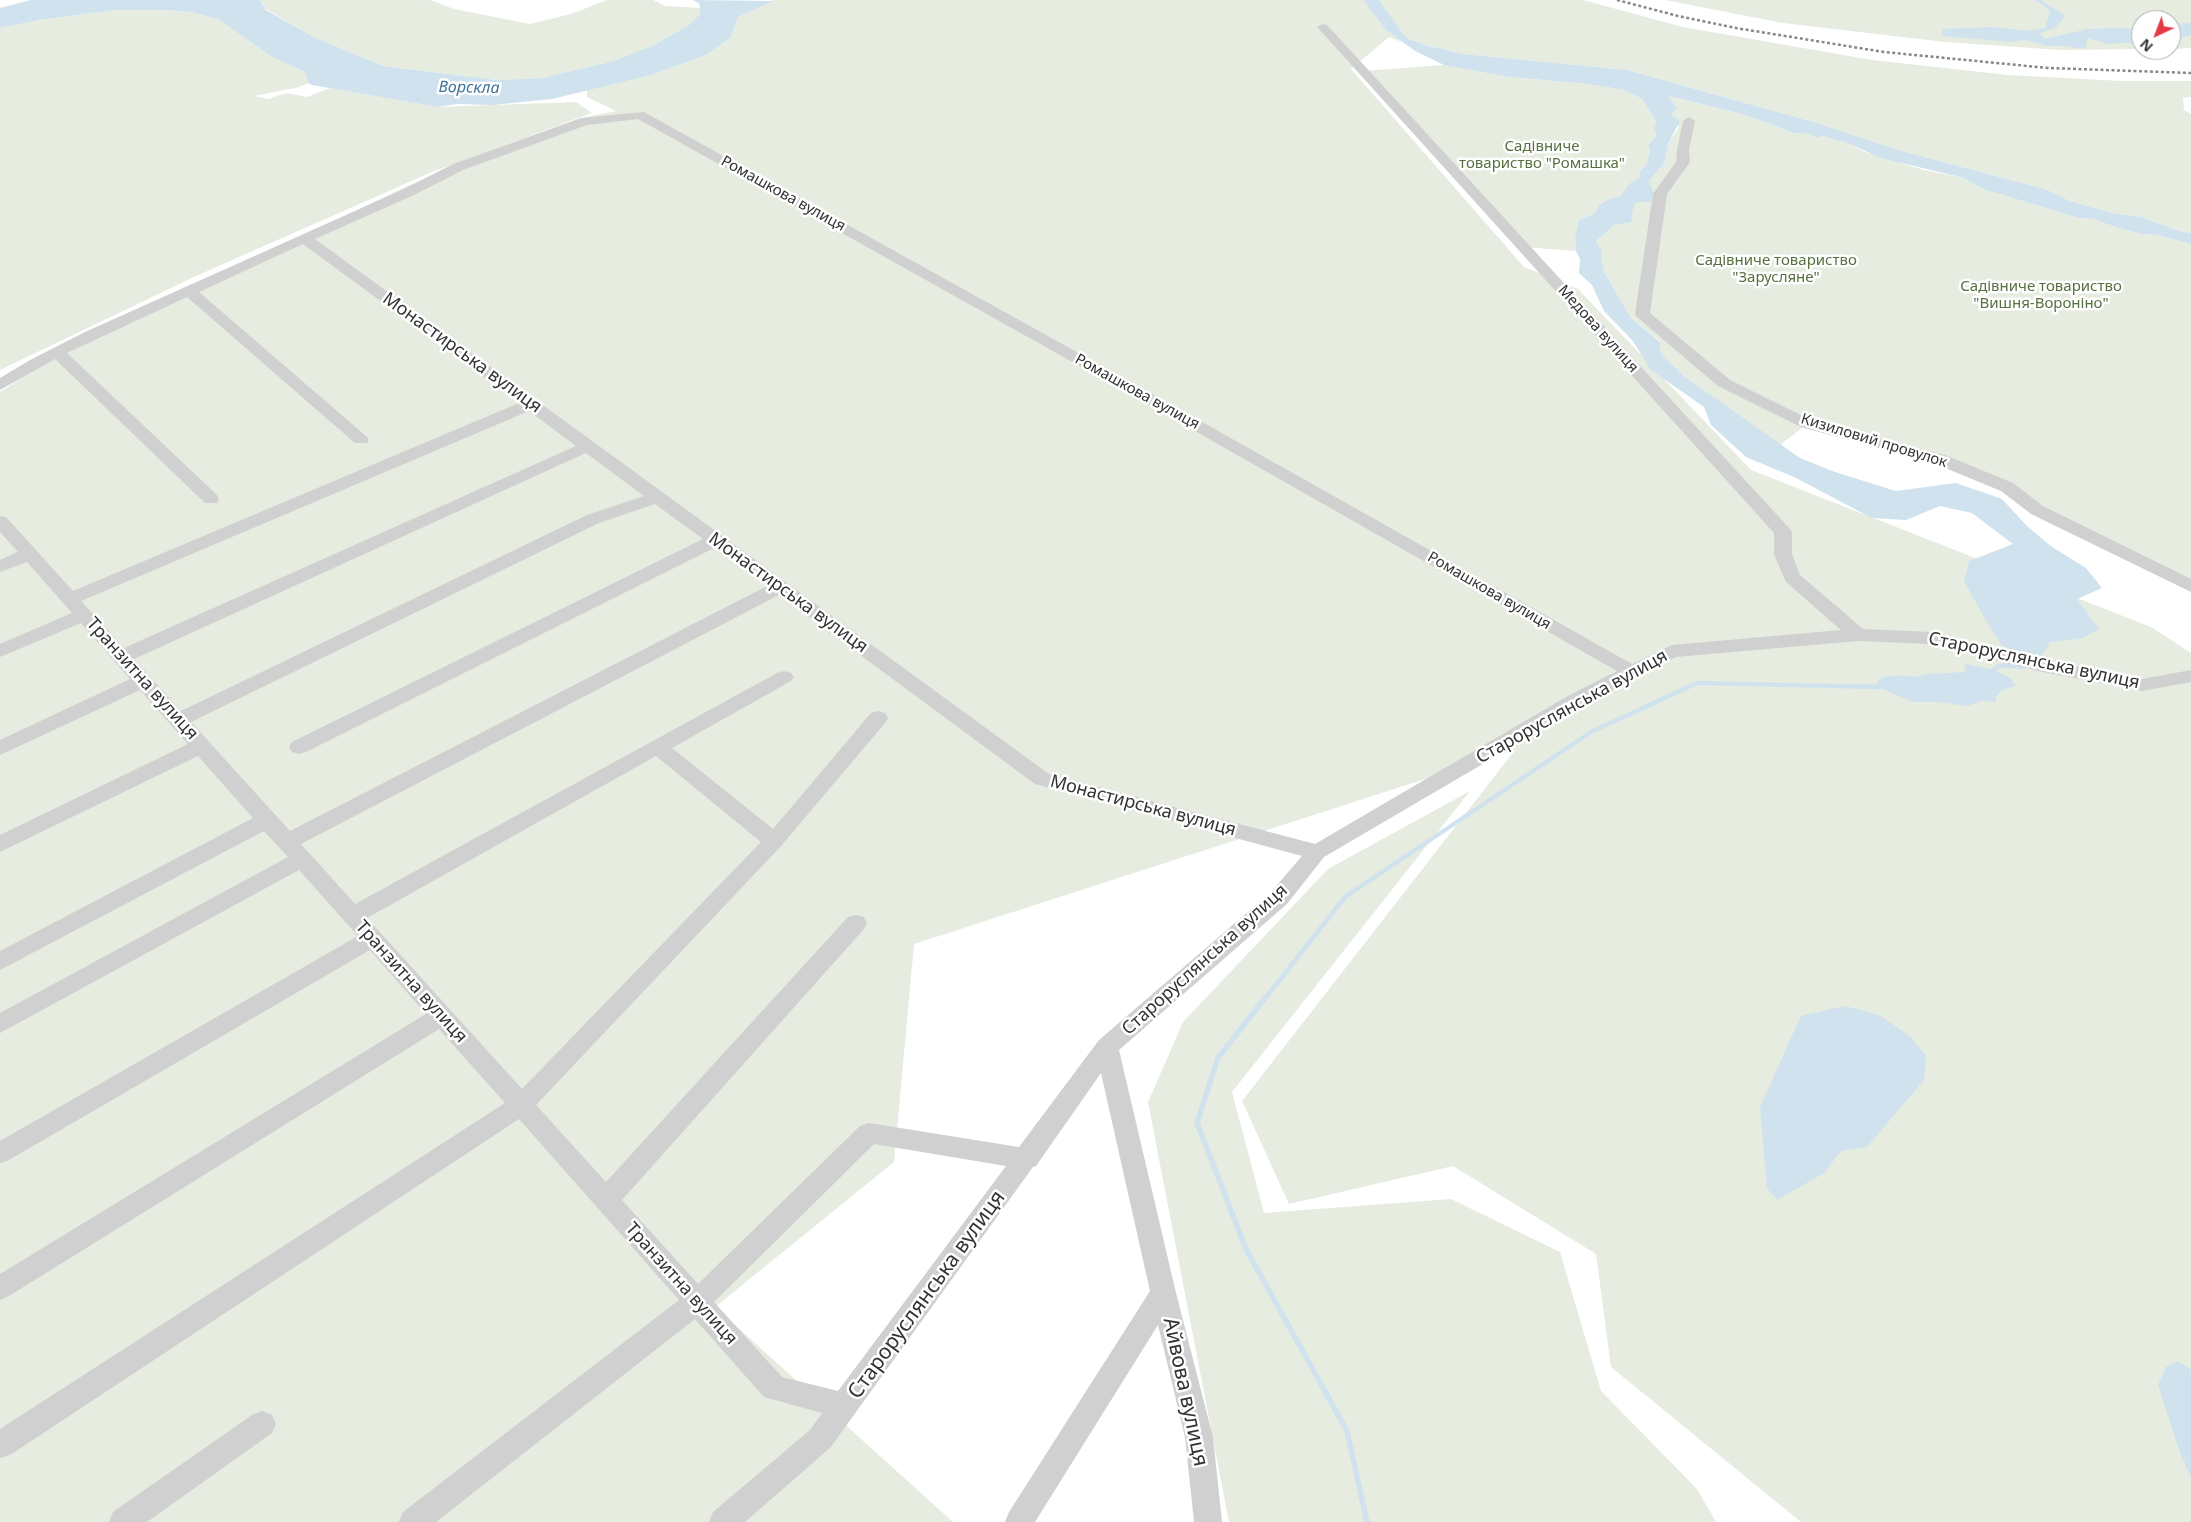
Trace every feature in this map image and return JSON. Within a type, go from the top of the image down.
[{"type":"street","name":"Медова вулиця","points":[[1323,27],[1782,532],[1783,554],[1792,578],[1858,635]]},
{"type":"street","name":"Ромашкова вулиця","points":[[305,239],[458,167],[585,121],[640,115],[1159,404],[1631,672]]},
{"type":"street","name":"Кизиловий провулок","points":[[1689,121],[1683,150],[1683,162],[1660,194],[1647,292],[1642,314],[1724,384],[1807,424],[1939,459],[2007,487],[2037,510],[2191,586]]},
{"type":"street","points":[[0,385],[56,352],[305,239]]},
{"type":"street","name":"Монастирська вулиця","points":[[305,239],[1042,779],[1317,852]]},
{"type":"street","points":[[189,291],[361,440]]},
{"type":"street","points":[[56,352],[211,499]]},
{"type":"street","points":[[0,651],[77,607],[531,404]]},
{"type":"street","points":[[121,657],[588,446]]},
{"type":"street","points":[[178,720],[592,519],[657,497]]},
{"type":"street","name":"Транзитна вулиця","points":[[0,521],[774,1388],[845,1406]]},
{"type":"street","points":[[299,747],[716,540]]},
{"type":"street","points":[[0,567],[30,554]]},
{"type":"street","points":[[287,842],[780,587]]},
{"type":"street","name":"Староруслянська вулиця","points":[[723,1522],[820,1439],[1027,1159],[1107,1047],[1279,898],[1317,852],[1574,702],[1672,651],[1858,635],[1931,638],[2038,665],[2142,686],[2191,676]]},
{"type":"street","points":[[352,916],[784,677]]},
{"type":"street","points":[[0,748],[143,681]]},
{"type":"street","points":[[0,1445],[521,1105],[774,841],[878,718]]},
{"type":"street","points":[[0,844],[201,746]]},
{"type":"street","points":[[658,747],[774,841]]},
{"type":"street","points":[[0,961],[267,820]]},
{"type":"street","points":[[0,1024],[302,859]]},
{"type":"street","points":[[606,1200],[856,923]]},
{"type":"street","points":[[0,1153],[373,938]]},
{"type":"street","points":[[0,1288],[442,1016]]},
{"type":"street","name":"Староруслянська вулиця","points":[[1107,1047],[1162,1293]]},
{"type":"street","points":[[413,1522],[697,1302],[869,1133],[1027,1159]]},
{"type":"street","points":[[1019,1522],[1162,1293]]},
{"type":"street","name":"Айвова вулиця","points":[[1162,1293],[1199,1437],[1208,1522]]},
{"type":"street","points":[[124,1522],[262,1424]]},
{"type":"green space","points":[[258,0],[430,0],[454,9],[530,24],[571,14],[607,0],[653,0],[665,6],[701,8],[701,13],[689,25],[654,45],[614,61],[542,78],[497,80],[383,66],[314,37],[266,9],[262,2]]},
{"type":"green space","points":[[773,0],[1363,0],[1386,30],[1402,42],[1389,37],[1351,69],[1524,267],[1578,289],[1751,470],[2151,627],[2191,653],[2191,1522],[1801,1522],[1611,1367],[1596,1254],[1453,1166],[1289,1204],[1242,1101],[1515,750],[914,944],[894,1162],[715,1307],[953,1522],[0,1522],[0,392],[64,351],[403,188],[464,162],[586,117],[616,111],[587,97],[587,90],[651,75],[706,55],[731,37],[738,17]]},
{"type":"green space","points":[[1379,0],[1583,0],[1683,27],[1872,60],[2008,75],[2122,81],[2191,81],[2191,97],[2183,98],[2184,110],[2191,114],[2191,233],[2179,231],[2141,217],[2112,213],[2070,201],[2048,190],[1898,150],[1817,123],[1627,70],[1463,54],[1425,45],[1404,35]]},
{"type":"green space","points":[[1665,0],[2191,0],[2191,48],[2181,48],[2181,10],[2131,10],[2131,49],[2061,50],[1945,42],[1783,23]]},
{"type":"green space","points":[[114,10],[191,12],[218,19],[272,57],[305,72],[308,83],[299,87],[254,96],[268,99],[286,93],[307,97],[330,88],[438,107],[576,102],[592,113],[432,172],[196,276],[0,370],[0,28],[40,20]]},
{"type":"green space","name":"Садівниче товариство \"Ромашка\"","points":[[1444,65],[1508,77],[1589,84],[1624,90],[1642,99],[1657,123],[1657,135],[1648,145],[1650,151],[1646,165],[1639,172],[1641,177],[1630,183],[1620,196],[1609,199],[1599,205],[1595,213],[1579,220],[1575,237],[1576,251],[1523,247],[1363,71]]},
{"type":"green space","points":[[1667,96],[1746,115],[1794,133],[1810,134],[1816,138],[1823,136],[1850,144],[1865,152],[1924,170],[1964,178],[1983,189],[2079,218],[2094,219],[2142,234],[2156,235],[2191,244],[2191,586],[2007,487],[1939,459],[1807,424],[1780,445],[1685,377],[1661,354],[1660,341],[1631,318],[1604,272],[1600,260],[1602,251],[1596,241],[1614,225],[1633,222],[1631,216],[1636,202],[1654,193],[1649,181],[1665,162],[1668,144],[1679,127],[1669,114]]},
{"type":"green space","points":[[1470,791],[1232,1092],[1264,1213],[1451,1199],[1560,1252],[1601,1391],[1697,1489],[1716,1522],[1229,1522],[1148,1102],[1183,1022],[1328,869]]},
{"type":"water","name":"Ворскла","points":[[31,0],[258,0],[261,1],[266,10],[314,37],[383,66],[497,80],[542,78],[614,61],[654,45],[689,25],[701,13],[699,3],[692,0],[773,1],[738,17],[731,37],[706,55],[651,75],[552,99],[493,105],[457,104],[438,107],[312,85],[308,83],[305,72],[272,57],[218,19],[191,12],[114,10],[40,20],[0,28],[0,8]]},
{"type":"water","points":[[1363,0],[1379,0],[1404,35],[1425,45],[1463,54],[1627,70],[1817,123],[1898,150],[2048,190],[2070,201],[2112,213],[2141,217],[2179,231],[2191,233],[2191,244],[2156,235],[2142,234],[2094,219],[2079,218],[1983,189],[1964,178],[1881,158],[1850,144],[1823,136],[1816,138],[1810,134],[1794,133],[1746,115],[1668,96],[1677,109],[1670,114],[1680,121],[1668,144],[1665,162],[1649,181],[1654,193],[1650,202],[1636,202],[1631,216],[1633,222],[1614,225],[1596,241],[1602,251],[1601,260],[1604,272],[1631,318],[1660,342],[1661,354],[1685,377],[1800,458],[1835,472],[1896,491],[1956,483],[2002,499],[2027,526],[2052,547],[2086,568],[2102,588],[2077,599],[2099,629],[2083,638],[2050,642],[2039,660],[2011,654],[1992,631],[1964,581],[1969,561],[2013,544],[1972,513],[1940,506],[1906,520],[1872,518],[1794,477],[1746,457],[1711,425],[1704,407],[1651,370],[1632,340],[1604,311],[1592,285],[1579,273],[1580,259],[1576,251],[1575,237],[1579,220],[1595,213],[1599,205],[1609,199],[1620,196],[1630,183],[1640,177],[1639,172],[1646,165],[1650,151],[1648,145],[1657,135],[1654,128],[1657,123],[1642,99],[1624,90],[1589,84],[1508,77],[1444,65],[1415,51],[1386,30]]},
{"type":"water","points":[[2035,0],[2041,0],[2065,16],[2055,28],[2039,33],[2045,39],[2088,29],[2123,28],[2131,29],[2131,43],[2108,44],[2087,38],[2086,47],[2080,49],[2068,46],[2048,46],[2025,40],[2013,42],[1942,36],[1943,29],[1993,27],[2029,31],[2045,28],[2050,11]]},
{"type":"water","points":[[2191,23],[2191,35],[2181,38],[2181,24]]},
{"type":"water","points":[[1965,664],[1995,670],[2010,678],[2016,686],[2002,690],[1996,697],[1995,702],[1982,701],[1967,706],[1938,702],[1913,702],[1878,687],[1877,682],[1883,677],[1899,675],[1915,677],[1929,674],[1965,672]]},
{"type":"water","points":[[1845,1006],[1879,1015],[1911,1037],[1926,1056],[1924,1080],[1867,1147],[1841,1151],[1824,1173],[1777,1200],[1767,1188],[1760,1107],[1801,1016]]},
{"type":"water","points":[[2178,1361],[2191,1370],[2191,1477],[2181,1456],[2158,1385],[2166,1367]]},
{"type":"waterway","points":[[1991,673],[1997,667],[2005,665],[2023,667]]},
{"type":"waterway","points":[[1264,1000],[1345,897],[1591,732],[1697,683],[1882,687]]},
{"type":"waterway","points":[[1265,998],[1218,1058],[1197,1123],[1246,1249],[1347,1431],[1367,1522]]},
{"type":"railway","points":[[1617,0],[1678,16],[1736,28],[1884,52],[2048,68],[2191,73]]},
{"type":"park label","name":"Садівниче товариство \"Зарусляне\"","points":[[1776,270]]},
{"type":"park label","name":"Садівниче товариство \"Вишня-Вороніно\"","points":[[2041,296]]}]
